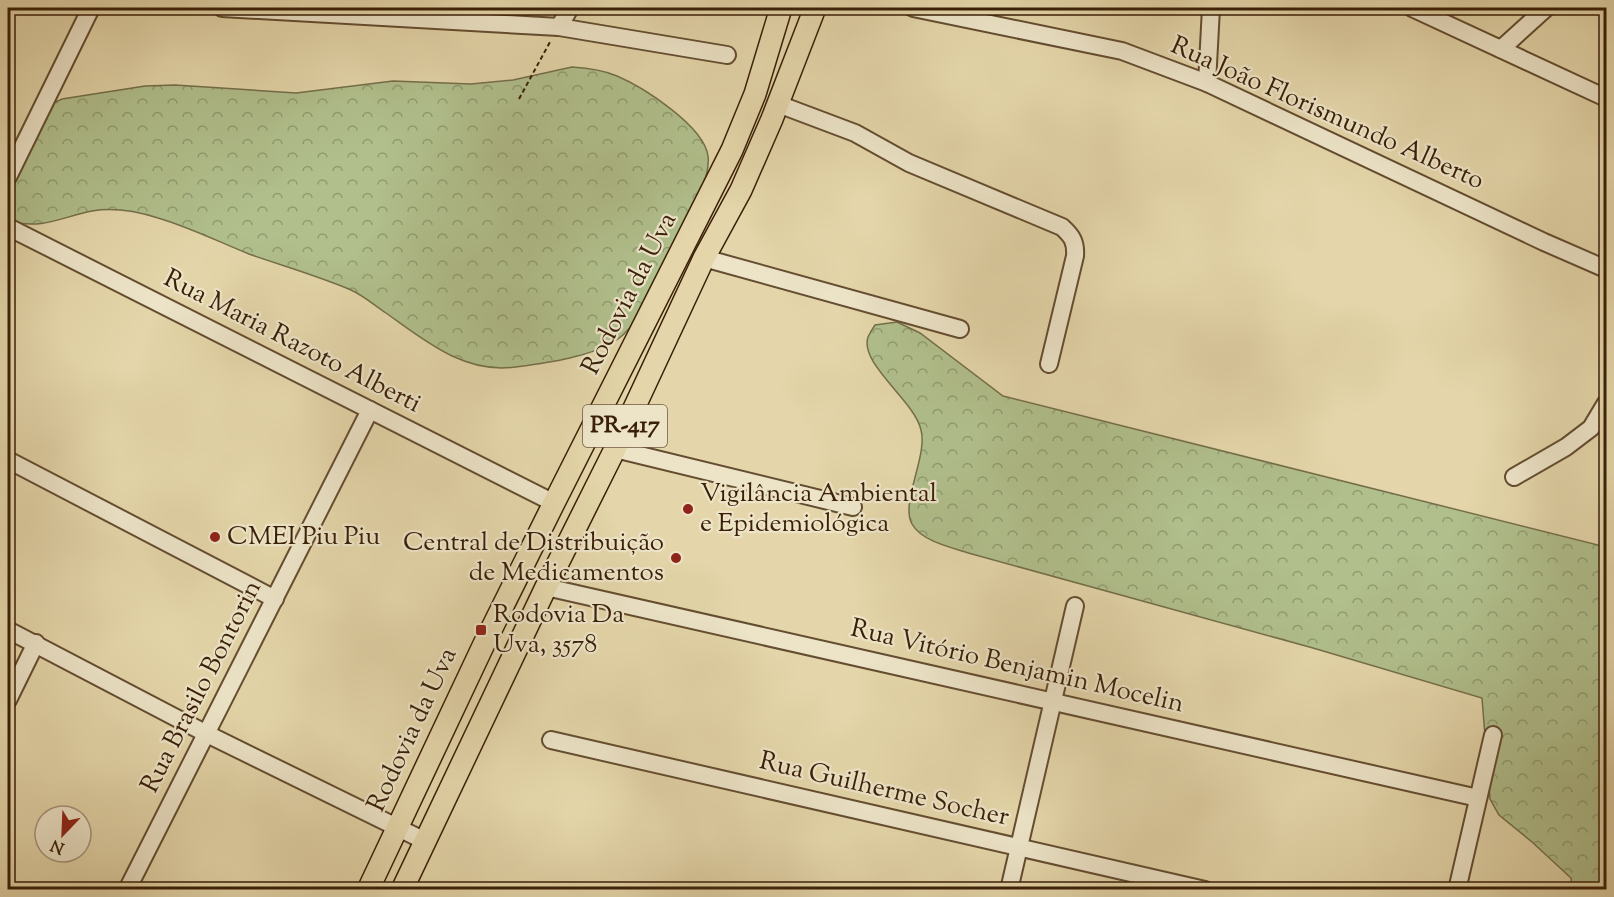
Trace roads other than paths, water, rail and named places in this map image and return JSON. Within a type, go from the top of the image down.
[{"type":"main road","name":"Rodovia da Uva","points":[[368,890],[479,654],[732,150],[755,93],[781,8]]},
{"type":"main road","name":"Rodovia da Uva","points":[[402,890],[546,587],[615,449],[704,258],[741,190],[778,104],[815,8]]},
{"type":"street","points":[[8,177],[91,8]]},
{"type":"street","points":[[222,8],[559,27],[727,55]]},
{"type":"street","points":[[559,27],[570,8]]},
{"type":"street","name":"Rua João Florismundo Alberto","points":[[914,8],[1122,51],[1207,83],[1606,269]]},
{"type":"street","points":[[1207,83],[1211,8]]},
{"type":"street","points":[[1501,49],[1546,8]]},
{"type":"street","points":[[1420,9],[1606,98]]},
{"type":"street","points":[[778,104],[855,134],[896,157],[1062,227],[1070,234],[1076,245],[1075,256],[1049,364]]},
{"type":"street","name":"Rua Maria Razoto Alberti","points":[[8,227],[554,502]]},
{"type":"street","points":[[704,258],[960,328]]},
{"type":"street","points":[[1514,477],[1566,447],[1591,428],[1606,403]]},
{"type":"street","name":"Rua Brasilo Bontorin","points":[[127,890],[370,410]]},
{"type":"street","points":[[615,449],[853,507]]},
{"type":"street","points":[[8,460],[275,599]]},
{"type":"street","name":"Rua Vitório Benjamin Mocelin","points":[[546,587],[1478,798]]},
{"type":"street","points":[[1009,890],[1074,606]]},
{"type":"street","points":[[8,630],[207,734],[425,841]]},
{"type":"street","points":[[8,699],[36,643]]},
{"type":"street","points":[[1457,890],[1493,735]]},
{"type":"street","name":"Rua Guilherme Socher","points":[[551,740],[1205,890]]},
{"type":"place","name":"Vigilância Ambiental e Epidemiológica","points":[[688,509]]},
{"type":"place","name":"CMEI Piu Piu","points":[[215,537]]},
{"type":"place","name":"Central de Distribuição de Medicamentos","points":[[676,558]]},
{"type":"place","name":"Rodovia Da Uva, 3578","points":[[481,630]]}]
